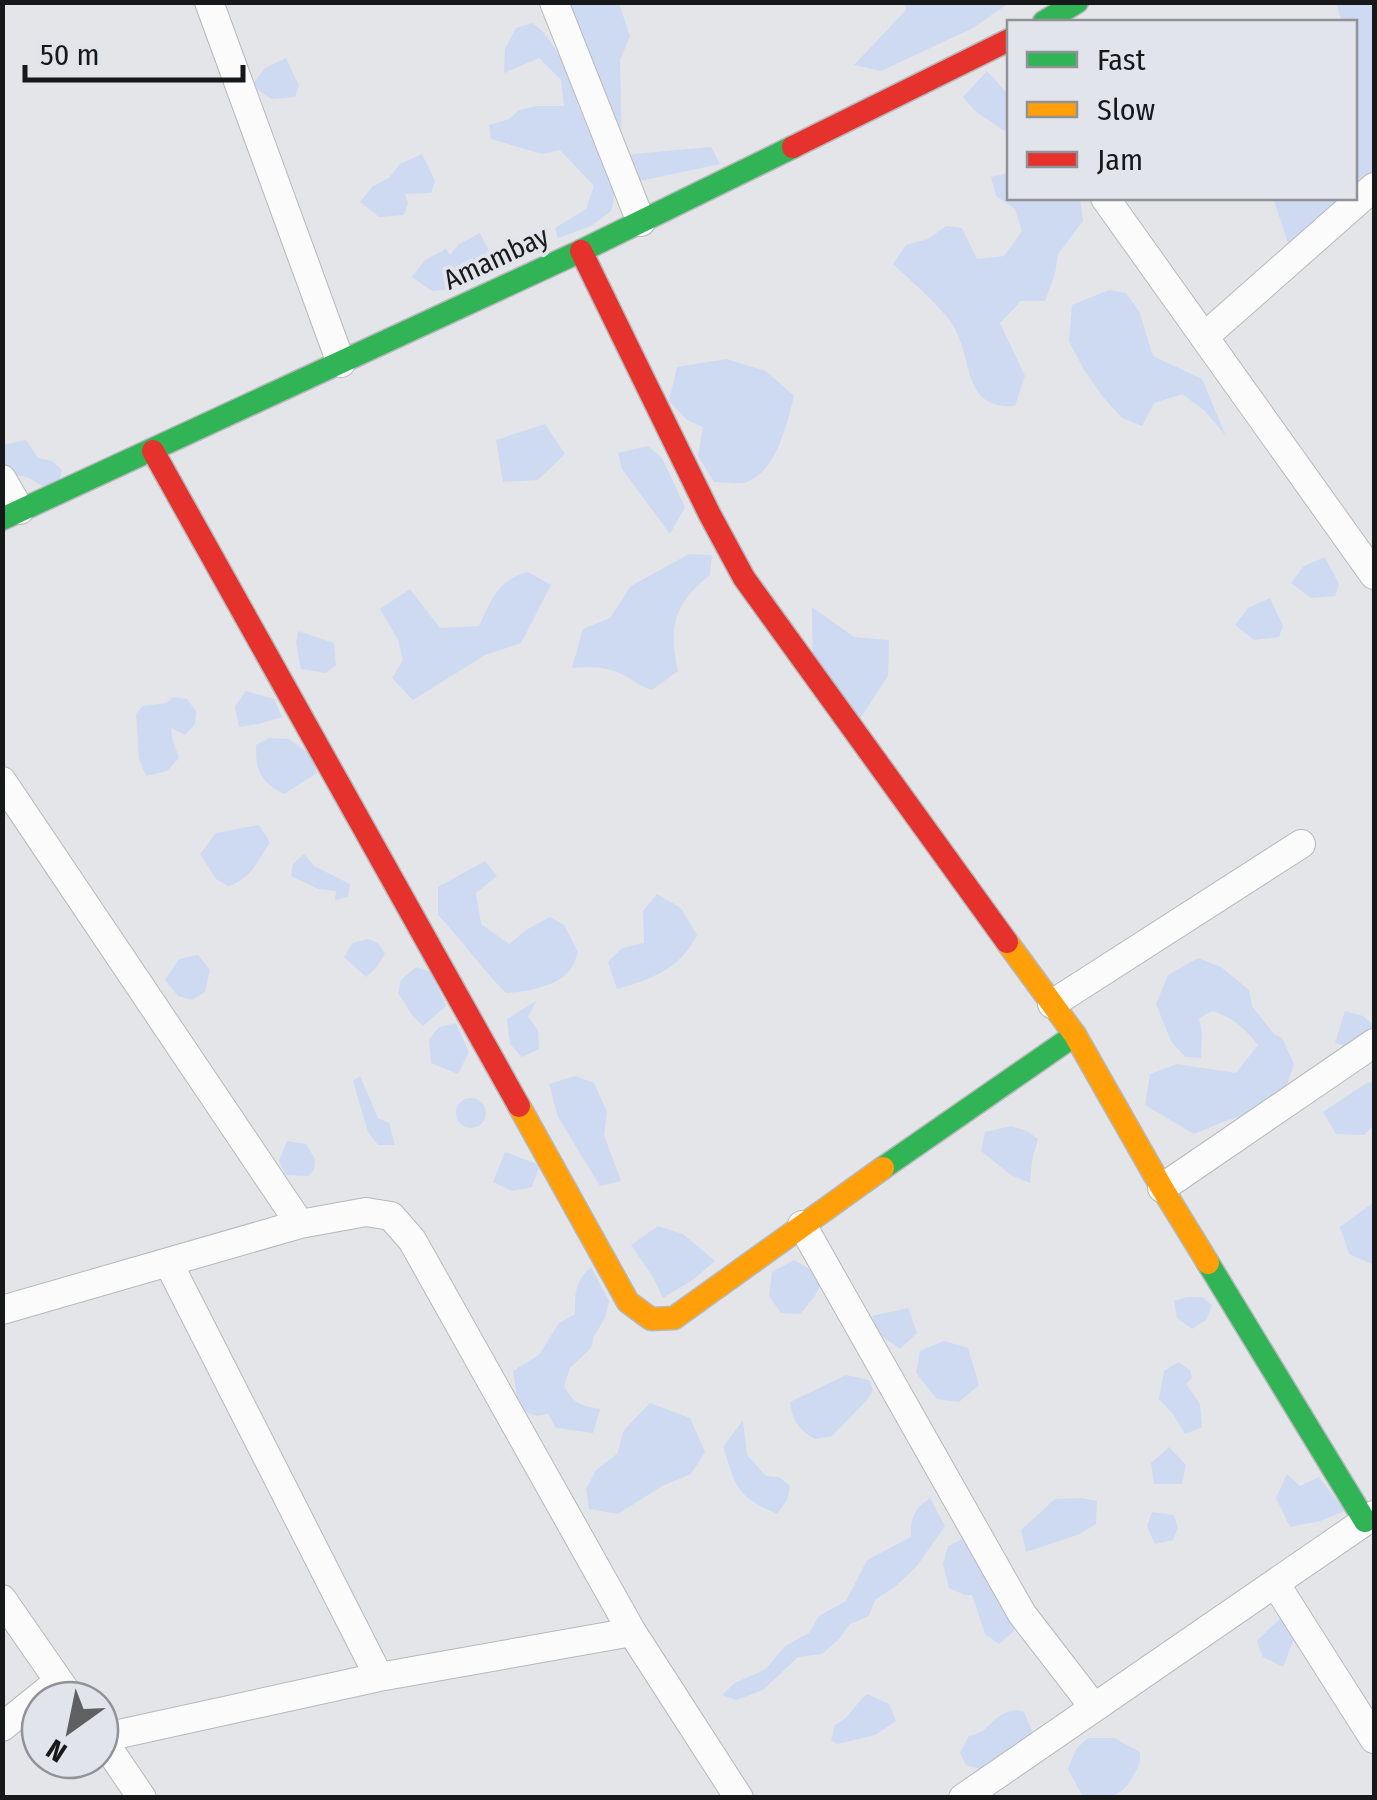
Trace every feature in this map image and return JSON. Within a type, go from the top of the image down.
[{"type":"street","points":[[209,2],[340,363]]},
{"type":"street","points":[[554,2],[640,222]]},
{"type":"street","points":[[1047,20],[1077,2]]},
{"type":"street","name":"Amambay","points":[[11,514],[1006,50]]},
{"type":"street","points":[[1204,338],[1374,187]]},
{"type":"street","points":[[1106,200],[1374,575]]},
{"type":"street","points":[[581,251],[744,578],[1075,1035],[1162,1188],[1370,1518],[963,1798]]},
{"type":"street","points":[[153,451],[628,1302],[651,1319],[674,1318],[1075,1035]]},
{"type":"street","points":[[2,480],[11,514]]},
{"type":"street","points":[[2,781],[300,1224]]},
{"type":"street","points":[[1052,1004],[1301,844]]},
{"type":"street","points":[[1162,1188],[1374,1042]]},
{"type":"street","points":[[2,1310],[300,1224],[366,1212],[391,1216],[412,1240],[632,1632],[740,1798]]},
{"type":"street","points":[[802,1225],[1022,1614],[1093,1706]]},
{"type":"street","points":[[168,1262],[379,1678]]},
{"type":"street","points":[[1275,1583],[1374,1740]]},
{"type":"street","points":[[2,1599],[57,1680]]},
{"type":"street","points":[[120,1733],[379,1678],[632,1632]]},
{"type":"street","points":[[120,1765],[142,1798]]},
{"type":"shaded area","points":[[556,3],[619,3],[630,36],[620,60],[622,155],[711,147],[720,164],[626,184]]},
{"type":"shaded area","points":[[904,3],[1009,3],[973,28],[881,71],[854,65],[906,10]]},
{"type":"shaded area","points":[[1336,3],[1374,3],[1374,201],[1294,261],[1274,200],[1357,200],[1357,20],[1341,20]]},
{"type":"shaded area","points":[[532,23],[558,55],[614,188],[611,211],[591,226],[558,238],[555,228],[586,209],[594,186],[560,150],[542,154],[491,139],[489,125],[509,119],[519,110],[564,106],[561,80],[539,58],[504,73],[505,49],[516,28]]},
{"type":"shaded area","points":[[286,58],[299,86],[295,97],[271,99],[252,85],[265,68]]},
{"type":"shaded area","points":[[987,71],[1007,93],[1007,133],[975,111],[963,97]]},
{"type":"shaded area","points":[[422,154],[435,181],[431,193],[405,194],[408,203],[404,215],[379,217],[360,202],[400,164]]},
{"type":"shaded area","points":[[1007,173],[1007,200],[1080,200],[1083,221],[1058,254],[1045,301],[1021,301],[1000,323],[1025,376],[1015,406],[998,405],[978,392],[954,327],[935,303],[893,264],[906,245],[928,239],[946,226],[962,228],[977,259],[1004,256],[1022,231],[1015,209],[996,196],[991,177]]},
{"type":"shaded area","points":[[480,233],[494,261],[490,273],[466,275],[457,270],[460,277],[456,289],[432,291],[412,277],[425,260],[446,249],[450,255],[459,244]]},
{"type":"shaded area","points":[[1109,290],[1126,293],[1139,311],[1153,356],[1202,379],[1226,436],[1204,410],[1182,394],[1154,403],[1142,426],[1122,418],[1103,397],[1069,341],[1072,305]]},
{"type":"shaded area","points":[[726,359],[766,371],[794,396],[773,457],[766,468],[744,483],[714,482],[698,456],[703,427],[687,420],[669,401],[677,367]]},
{"type":"shaded area","points":[[545,424],[565,454],[538,480],[503,482],[496,440]]},
{"type":"shaded area","points":[[26,440],[38,458],[52,461],[62,470],[59,481],[47,489],[3,468],[3,445]]},
{"type":"shaded area","points":[[648,446],[662,458],[685,507],[670,534],[622,469],[618,453]]},
{"type":"shaded area","points":[[689,554],[712,555],[710,575],[688,596],[677,617],[674,642],[678,671],[652,690],[609,669],[572,668],[583,629],[610,618],[631,586]]},
{"type":"shaded area","points":[[1325,557],[1339,584],[1335,596],[1311,598],[1291,583],[1304,566]]},
{"type":"shaded area","points":[[528,572],[551,585],[521,643],[485,655],[413,700],[392,678],[403,660],[398,640],[380,609],[410,589],[440,628],[479,626],[502,585]]},
{"type":"shaded area","points":[[1270,598],[1283,626],[1279,637],[1254,640],[1235,625],[1248,608]]},
{"type":"shaded area","points":[[812,607],[854,637],[889,640],[888,676],[852,731],[813,696]]},
{"type":"shaded area","points":[[298,631],[334,643],[336,665],[326,673],[301,669]]},
{"type":"shaded area","points":[[246,691],[274,699],[282,717],[239,727],[235,706]]},
{"type":"shaded area","points":[[173,697],[187,699],[196,711],[195,724],[185,735],[171,728],[179,758],[167,771],[146,776],[139,759],[136,714],[143,706],[166,703]]},
{"type":"shaded area","points":[[269,738],[289,739],[311,755],[317,773],[284,794],[270,785],[259,769],[256,745]]},
{"type":"shaded area","points":[[259,825],[270,842],[253,869],[228,886],[216,879],[200,854],[216,833]]},
{"type":"shaded area","points":[[304,854],[314,866],[350,884],[348,897],[335,900],[336,891],[318,889],[291,876],[293,864]]},
{"type":"shaded area","points":[[485,861],[497,876],[476,893],[481,924],[509,944],[550,917],[564,925],[578,952],[572,967],[560,979],[506,993],[438,915],[438,887]]},
{"type":"shaded area","points":[[657,894],[681,908],[697,935],[682,956],[664,971],[617,989],[608,962],[622,948],[644,943],[643,911]]},
{"type":"shaded area","points":[[368,939],[378,943],[385,954],[366,977],[344,957],[353,943]]},
{"type":"shaded area","points":[[198,955],[210,970],[205,992],[192,1000],[178,996],[165,980],[179,959]]},
{"type":"shaded area","points":[[1198,958],[1221,967],[1249,990],[1252,1006],[1274,1034],[1282,1038],[1294,1064],[1280,1105],[1194,1134],[1145,1105],[1150,1074],[1177,1064],[1236,1073],[1258,1045],[1238,1024],[1212,1011],[1199,1018],[1201,1058],[1185,1057],[1171,1041],[1156,1004],[1168,975]]},
{"type":"shaded area","points":[[416,967],[431,972],[446,1006],[423,1026],[398,993],[401,980]]},
{"type":"shaded area","points":[[536,1001],[528,1017],[538,1030],[539,1049],[522,1057],[510,1044],[507,1019]]},
{"type":"shaded area","points":[[1345,1011],[1363,1016],[1374,1025],[1374,1031],[1354,1049],[1335,1043]]},
{"type":"shaded area","points":[[456,1023],[469,1052],[458,1074],[431,1063],[429,1039],[439,1027]]},
{"type":"shaded area","points":[[360,1076],[378,1118],[389,1123],[395,1145],[378,1145],[368,1132],[353,1081]]},
{"type":"shaded area","points":[[575,1076],[594,1083],[607,1112],[604,1135],[621,1181],[600,1186],[558,1117],[549,1084]]},
{"type":"shaded area","points":[[1374,1081],[1374,1125],[1364,1135],[1336,1134],[1323,1112]]},
{"type":"shaded area","points":[[471,1098],[482,1102],[486,1113],[482,1124],[471,1128],[460,1124],[456,1113],[460,1102]]},
{"type":"shaded area","points":[[1011,1126],[1038,1139],[1030,1183],[1011,1175],[981,1151],[985,1132]]},
{"type":"shaded area","points":[[287,1141],[306,1144],[315,1159],[314,1170],[308,1176],[286,1175],[279,1161]]},
{"type":"shaded area","points":[[505,1152],[540,1165],[532,1187],[512,1191],[493,1182]]},
{"type":"shaded area","points":[[1374,1202],[1374,1265],[1349,1254],[1340,1227]]},
{"type":"shaded area","points":[[658,1226],[683,1234],[715,1261],[663,1298],[631,1245]]},
{"type":"shaded area","points":[[794,1260],[824,1277],[800,1314],[781,1313],[769,1296],[772,1272]]},
{"type":"shaded area","points":[[591,1267],[609,1301],[591,1348],[570,1368],[564,1386],[579,1403],[600,1409],[593,1433],[556,1428],[548,1414],[537,1416],[519,1410],[513,1371],[539,1355],[559,1323],[575,1314],[577,1288]]},
{"type":"shaded area","points":[[1202,1297],[1212,1305],[1206,1320],[1192,1329],[1177,1318],[1174,1301]]},
{"type":"shaded area","points":[[908,1308],[917,1333],[900,1349],[879,1334],[872,1316]]},
{"type":"shaded area","points":[[944,1341],[968,1348],[979,1385],[959,1402],[937,1399],[916,1373],[920,1351]]},
{"type":"shaded area","points":[[1178,1362],[1190,1370],[1192,1378],[1186,1384],[1200,1404],[1202,1427],[1185,1434],[1159,1399],[1164,1371]]},
{"type":"shaded area","points":[[846,1375],[869,1380],[873,1390],[832,1436],[815,1439],[797,1424],[790,1402]]},
{"type":"shaded area","points":[[650,1403],[690,1418],[705,1452],[691,1474],[662,1486],[618,1514],[589,1509],[586,1489],[596,1470],[617,1454],[624,1430]]},
{"type":"shaded area","points":[[743,1420],[747,1455],[766,1476],[779,1477],[790,1486],[787,1500],[777,1514],[745,1495],[731,1472],[723,1447]]},
{"type":"shaded area","points":[[1169,1447],[1186,1465],[1182,1484],[1154,1484],[1151,1463]]},
{"type":"shaded area","points":[[1287,1474],[1300,1486],[1319,1477],[1345,1511],[1290,1527],[1276,1498]]},
{"type":"shaded area","points":[[930,1498],[945,1526],[917,1566],[875,1600],[869,1616],[850,1624],[822,1654],[798,1657],[763,1690],[736,1700],[722,1695],[735,1683],[766,1669],[785,1646],[809,1633],[819,1616],[846,1601],[867,1560],[911,1537],[914,1515]]},
{"type":"shaded area","points":[[1055,1499],[1097,1501],[1096,1524],[1080,1534],[1026,1552],[1021,1530]]},
{"type":"shaded area","points":[[1152,1512],[1174,1515],[1178,1527],[1173,1540],[1155,1544],[1147,1526]]},
{"type":"shaded area","points":[[965,1538],[1022,1614],[1014,1631],[999,1644],[985,1634],[972,1595],[949,1588],[943,1564],[948,1546]]},
{"type":"shaded area","points":[[1281,1617],[1296,1634],[1283,1667],[1263,1657],[1257,1641]]},
{"type":"shaded area","points":[[867,1694],[889,1704],[896,1721],[875,1735],[837,1744],[831,1740],[835,1725]]},
{"type":"shaded area","points":[[1017,1710],[1024,1712],[1033,1733],[1011,1754],[998,1757],[987,1771],[966,1765],[960,1753],[969,1736]]},
{"type":"shaded area","points":[[1088,1738],[1114,1738],[1140,1752],[1140,1762],[1129,1784],[1118,1793],[1083,1797],[1068,1769],[1076,1749]]},
{"type":"traffic: fast","points":[[1047,20],[1077,2]]},
{"type":"traffic: fast","points":[[2,519],[581,251],[793,147]]},
{"type":"traffic: fast","points":[[883,1168],[1075,1035]]},
{"type":"traffic: fast","points":[[1208,1263],[1365,1521]]},
{"type":"traffic: slow","points":[[1007,942],[1075,1035],[1208,1263]]},
{"type":"traffic: slow","points":[[519,1106],[628,1302],[651,1319],[674,1318],[883,1168]]},
{"type":"traffic: jam","points":[[793,147],[1007,41]]},
{"type":"traffic: jam","points":[[581,251],[744,578],[1007,942]]},
{"type":"traffic: jam","points":[[153,451],[519,1106]]}]
